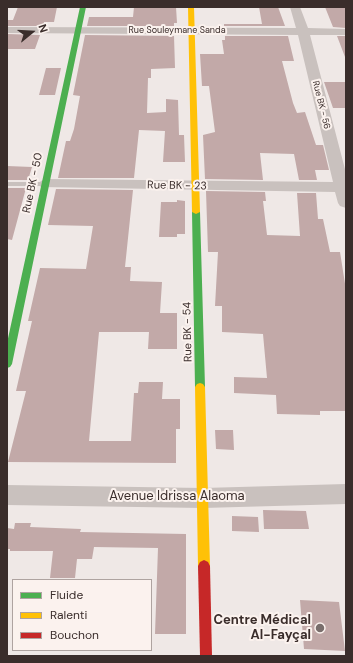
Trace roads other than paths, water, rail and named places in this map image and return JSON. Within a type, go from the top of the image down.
[{"type":"street","name":"Rue BK - 50","points":[[7,364],[17,310],[46,184],[83,7]]},
{"type":"street","name":"Rue BK - 54","points":[[191,7],[206,656]]},
{"type":"street","name":"Rue BK - 56","points":[[295,7],[344,187],[346,203]]},
{"type":"street","name":"Rue Souleymane Sanda","points":[[7,30],[346,32]]},
{"type":"street","name":"Rue BK - 23","points":[[46,184],[344,187]]},
{"type":"street","name":"Avenue Idrissa Alaoma","points":[[7,495],[202,498],[346,494]]},
{"type":"lane","name":"Rue BK - 23","points":[[7,184],[46,184]]},
{"type":"place","name":"Centre Médical Al-Fayçal","points":[[320,628]]}]
